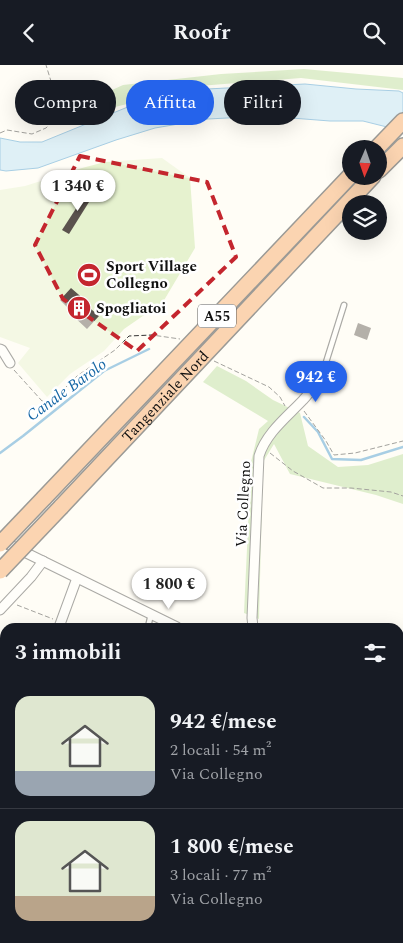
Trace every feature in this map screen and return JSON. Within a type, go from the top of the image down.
[{"type":"highway","points":[[385,140],[403,121]]},
{"type":"highway","points":[[388,161],[403,146]]},
{"type":"highway","name":"Tangenziale Nord","points":[[0,544],[342,184]]},
{"type":"highway","name":"Tangenziale Nord","points":[[0,571],[365,185]]},
{"type":"street","points":[[0,349],[10,363]]},
{"type":"street","name":"Via Collegno","points":[[253,623],[259,456],[266,439],[303,400],[322,375]]},
{"type":"street","points":[[0,540],[169,623]]},
{"type":"street","points":[[0,610],[42,561]]},
{"type":"street","points":[[61,623],[77,578]]},
{"type":"lane","points":[[322,375],[344,305]]},
{"type":"lane","points":[[149,623],[151,614]]},
{"type":"path","points":[[0,133],[7,130],[32,134],[46,128],[54,120],[54,91],[46,65]]},
{"type":"path","points":[[10,363],[15,372],[42,401],[53,400],[77,376],[115,350],[129,336],[152,335],[186,340]]},
{"type":"path","points":[[208,358],[269,387],[280,397],[290,413]]},
{"type":"path","points":[[298,405],[326,441],[334,455],[355,453],[403,441]]},
{"type":"path","points":[[262,447],[293,471],[322,488],[350,488],[391,492],[403,496]]},
{"type":"path","points":[[8,602],[55,623]]},
{"type":"highlighted area","points":[[80,156],[207,182],[236,257],[137,351],[63,299],[35,245]]},
{"type":"green space","points":[[304,69],[403,78],[403,90],[301,78],[224,80],[224,84],[214,85],[214,80],[168,80],[221,74]]},
{"type":"green space","points":[[126,85],[126,104],[116,107],[116,88]]},
{"type":"green space","name":"Sport Village Collegno","points":[[162,158],[190,178],[195,248],[163,302],[124,329],[104,351],[70,374],[47,397],[18,363],[30,348],[0,337],[0,190],[25,186],[105,162]]},
{"type":"green space","points":[[217,366],[246,381],[273,400],[300,413],[308,446],[338,467],[368,465],[403,454],[403,504],[376,495],[290,474],[274,444],[263,462],[259,619],[244,613],[251,462],[259,429],[268,421],[203,382]]},
{"type":"water","points":[[301,84],[399,91],[403,93],[403,131],[363,121],[301,119]]},
{"type":"water","points":[[224,88],[224,118],[214,119],[214,89]]},
{"type":"water","points":[[126,108],[126,125],[173,125],[155,128],[116,140],[38,168],[0,170],[0,138],[20,142],[42,142],[84,125],[116,125],[116,112]]},
{"type":"building","points":[[88,190],[94,194],[69,234],[62,230]]},
{"type":"building","name":"Spogliatoi","points":[[71,288],[99,316],[87,329],[60,300]]},
{"type":"building","points":[[358,323],[371,328],[367,340],[354,335]]},
{"type":"waterway","name":"Canale Barolo","points":[[0,453],[104,371],[149,349]]},
{"type":"waterway","name":"Canale Barolo","points":[[304,417],[318,432],[332,459],[361,460],[403,447]]},
{"type":"place","name":"Sport Village Collegno","points":[[89,275]]},
{"type":"place","name":"Spogliatoi","points":[[79,308]]}]
